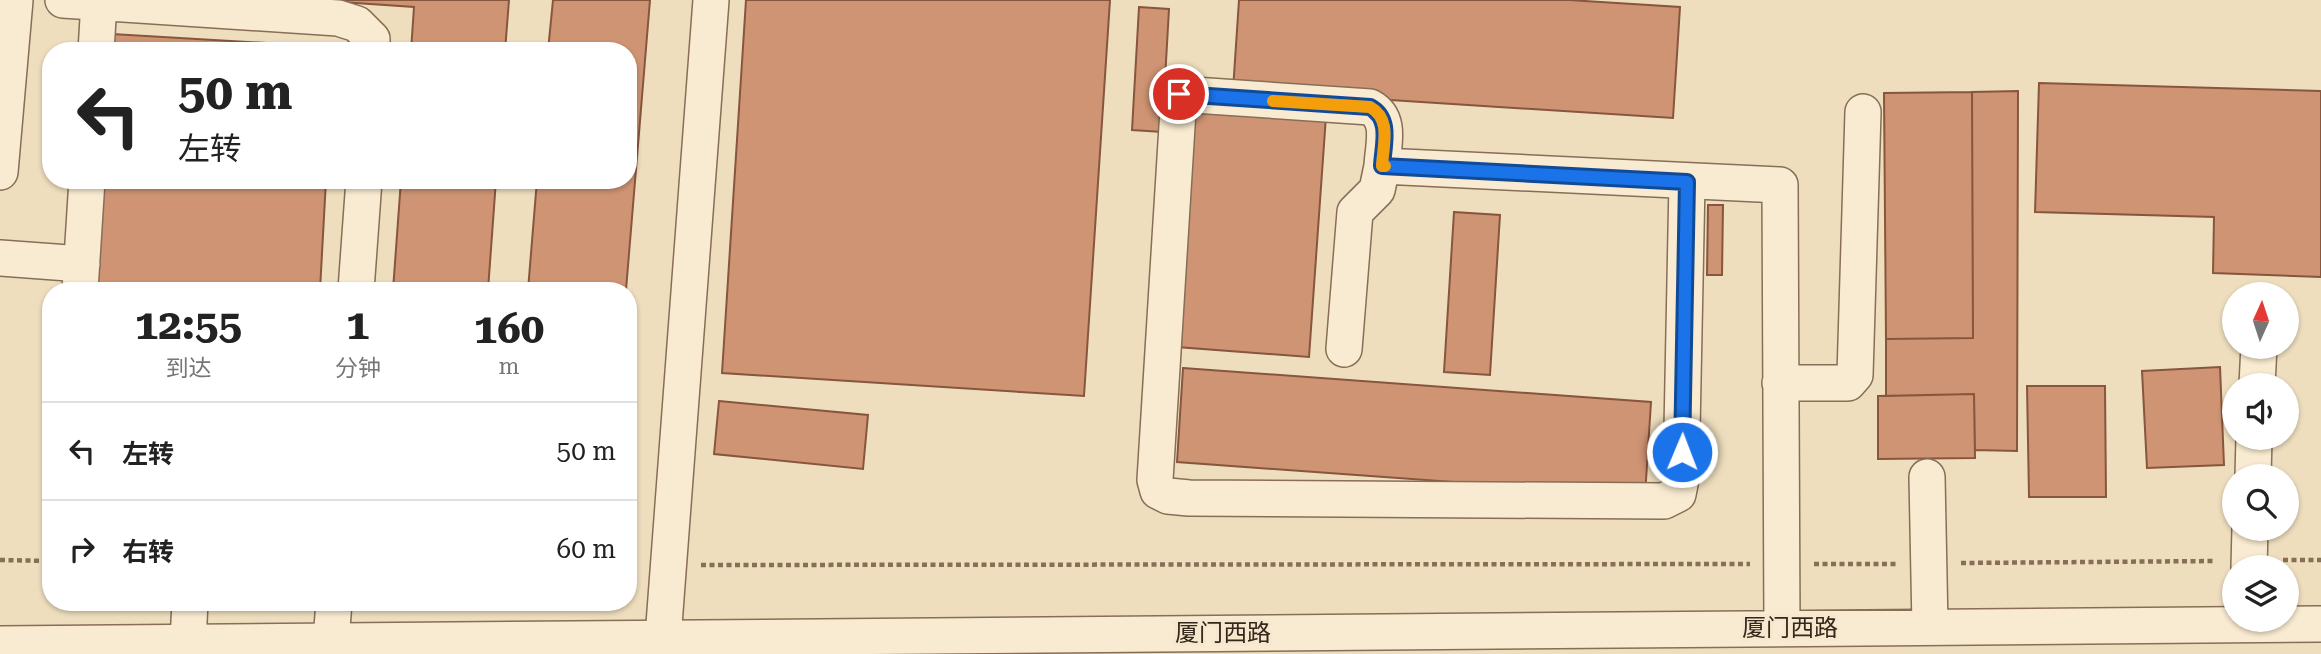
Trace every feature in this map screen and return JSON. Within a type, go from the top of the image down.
[{"type":"street","points":[[0,172],[2,121],[15,0]]},
{"type":"street","points":[[63,0],[338,18],[357,24],[372,42]]},
{"type":"street","points":[[663,638],[711,0]]},
{"type":"street","points":[[97,42],[99,2]]},
{"type":"street","points":[[1344,349],[1353,219],[1361,203],[1377,190],[1382,166],[1385,122],[1380,113],[1370,107],[1179,94],[1155,480],[1158,491],[1168,496],[1664,501],[1678,494],[1681,479],[1687,182]]},
{"type":"street","points":[[1780,383],[1848,383],[1855,375],[1863,112]]},
{"type":"street","points":[[1382,166],[1780,185],[1782,628]]},
{"type":"street","points":[[0,258],[81,277],[86,189]]},
{"type":"street","points":[[357,282],[363,189]]},
{"type":"street","points":[[1927,477],[1930,627]]},
{"type":"street","points":[[188,642],[190,611]]},
{"type":"street","points":[[331,641],[333,611]]},
{"type":"street","name":"厦门西路","points":[[0,644],[1930,627],[2246,633],[2321,624]]},
{"type":"path","points":[[668,565],[1929,563],[2249,552],[2321,560]]},
{"type":"path","points":[[0,560],[42,561]]},
{"type":"building","points":[[311,0],[509,0],[506,42],[412,42],[414,7]]},
{"type":"building","points":[[553,0],[650,0],[637,157],[637,42],[549,42]]},
{"type":"building","points":[[746,0],[1110,0],[1084,396],[722,373]]},
{"type":"building","points":[[1239,0],[1569,0],[1680,7],[1673,118],[1233,90]]},
{"type":"building","points":[[1139,7],[1169,9],[1162,132],[1132,130]]},
{"type":"building","points":[[112,34],[249,42],[112,42]]},
{"type":"building","points":[[2039,83],[2321,91],[2321,277],[2213,273],[2214,217],[2035,212]]},
{"type":"building","points":[[2018,91],[2017,451],[1975,450],[1974,394],[1886,396],[1886,339],[1973,338],[1972,92]]},
{"type":"building","points":[[1972,92],[1973,338],[1886,339],[1884,93]]},
{"type":"building","points":[[1195,106],[1326,116],[1309,357],[1177,347]]},
{"type":"building","points":[[103,189],[326,189],[320,282],[97,282]]},
{"type":"building","points":[[400,189],[495,189],[489,282],[394,282]]},
{"type":"building","points":[[536,189],[634,189],[627,282],[529,282]]},
{"type":"building","points":[[1708,205],[1723,205],[1722,275],[1707,275]]},
{"type":"building","points":[[1454,212],[1500,215],[1490,375],[1444,372]]},
{"type":"building","points":[[2220,367],[2224,464],[2147,468],[2142,371]]},
{"type":"building","points":[[1183,368],[1651,402],[1645,496],[1177,462]]},
{"type":"building","points":[[2027,386],[2105,386],[2106,497],[2029,497]]},
{"type":"building","points":[[1974,394],[1975,458],[1878,459],[1878,396]]},
{"type":"building","points":[[719,401],[868,415],[863,469],[714,454]]},
{"type":"slow traffic","points":[[1273,101],[1370,107],[1380,113],[1385,122],[1382,166],[1385,166]]},
{"type":"route","points":[[1179,94],[1370,107],[1380,113],[1385,122],[1382,166],[1687,182],[1682,452]]}]
